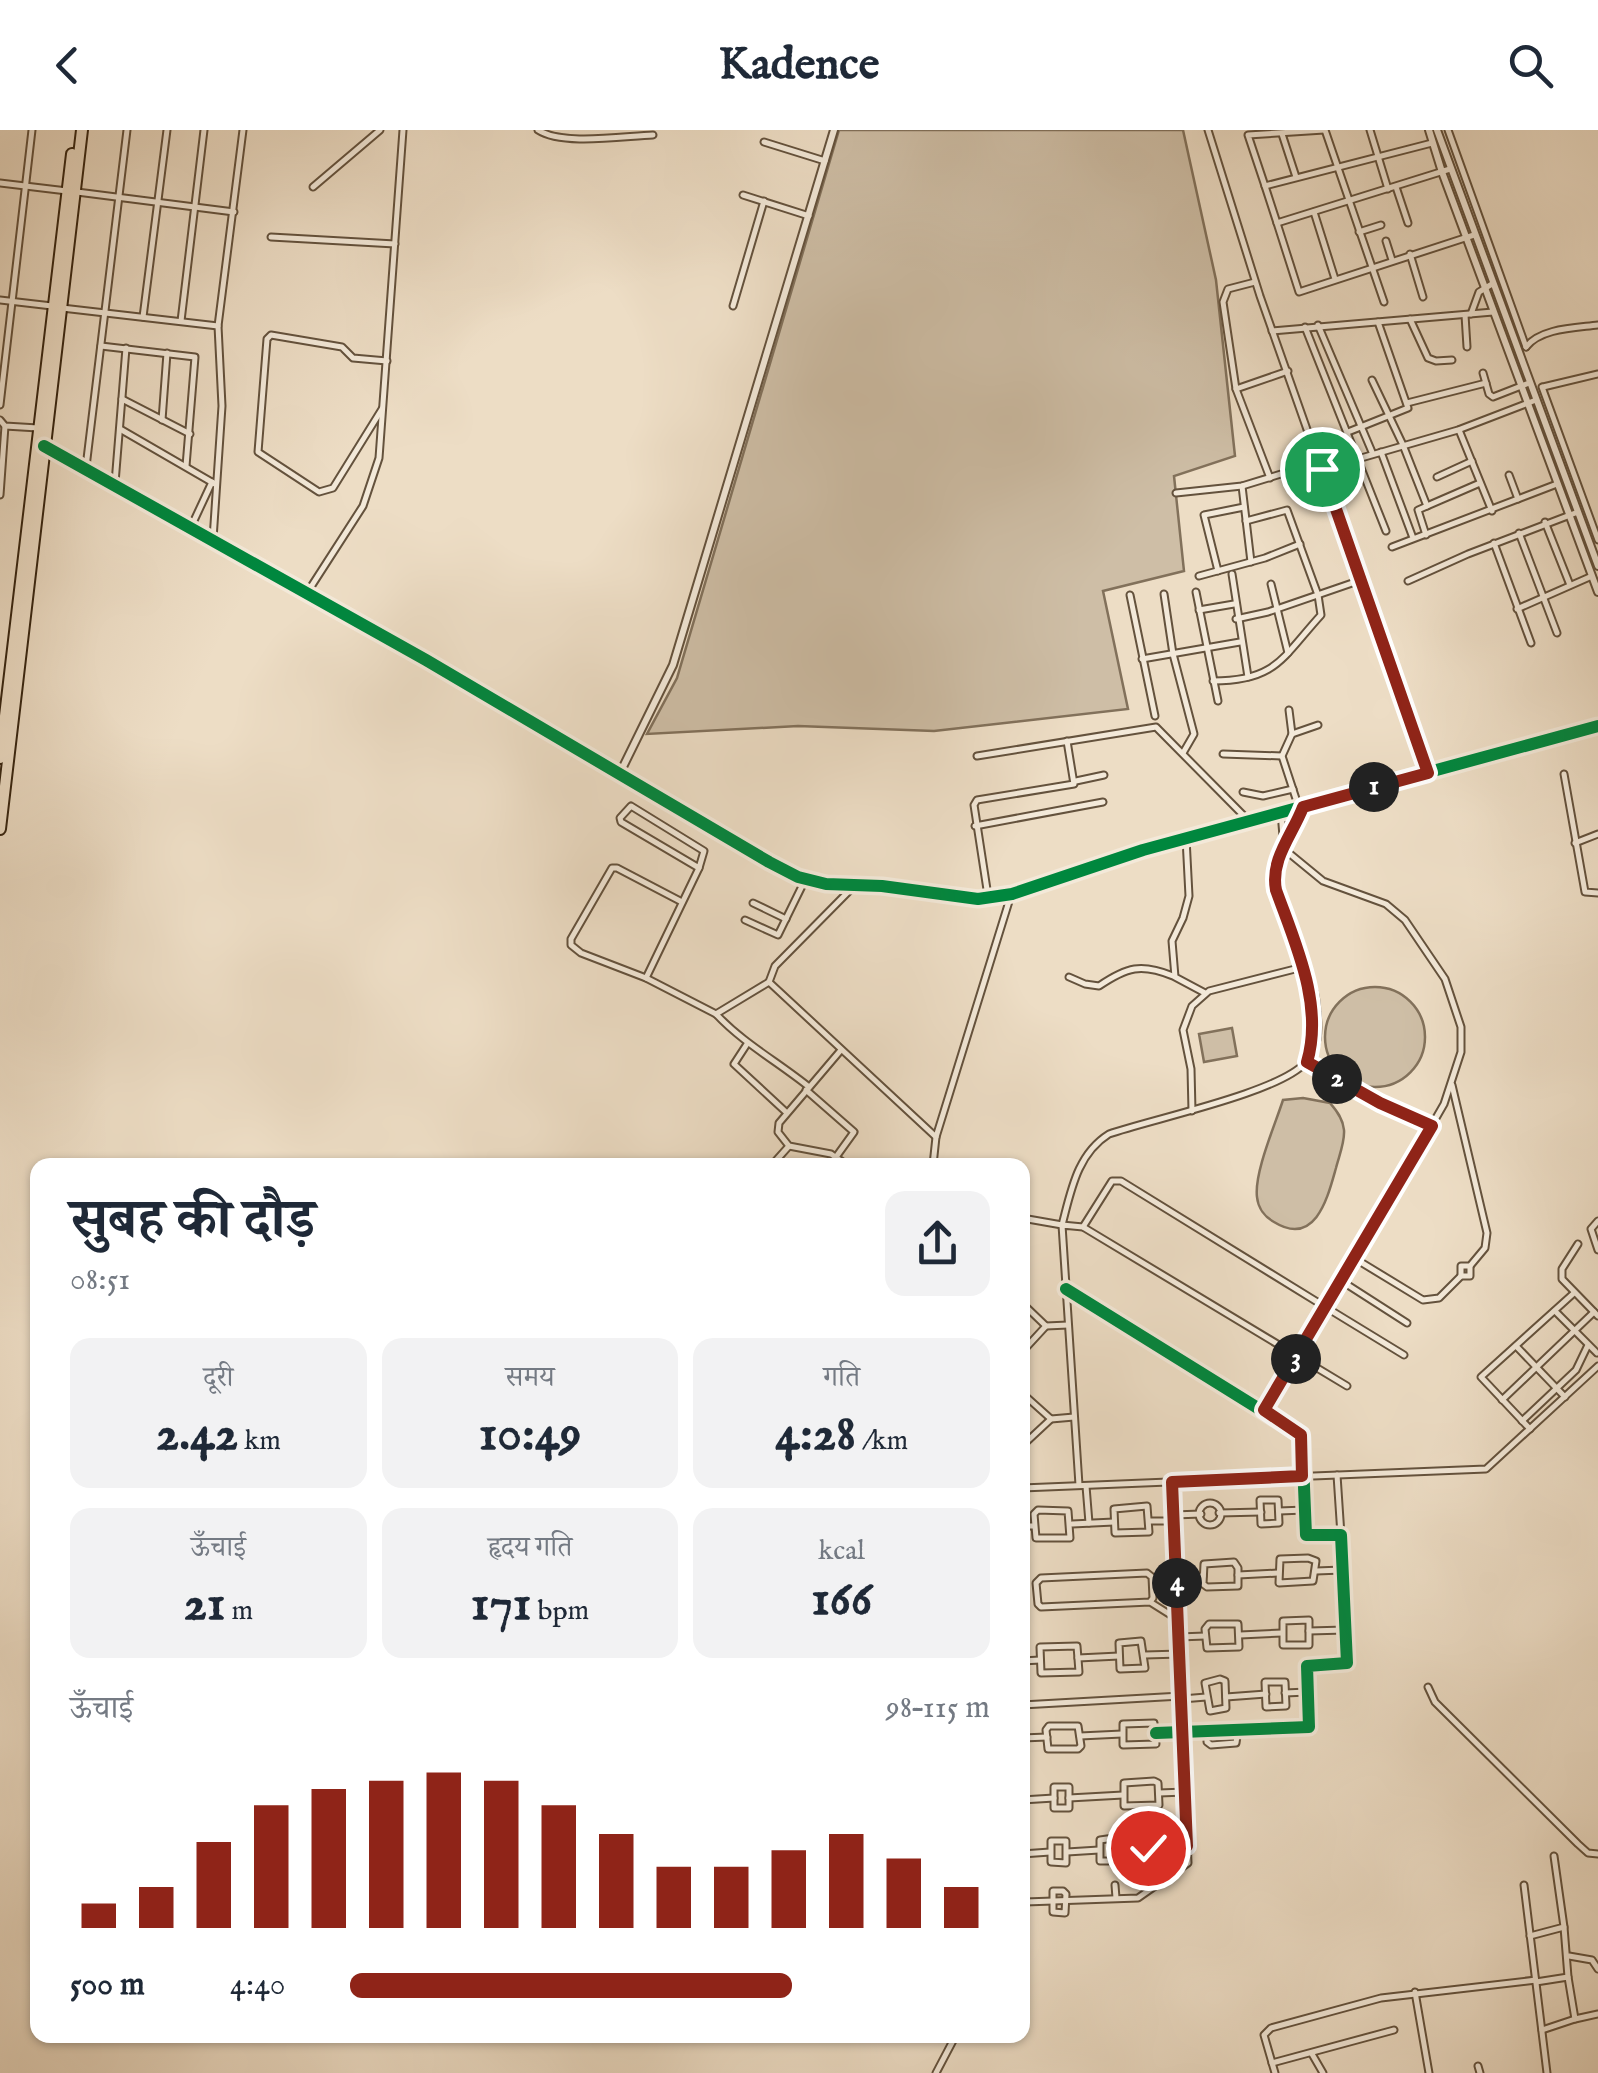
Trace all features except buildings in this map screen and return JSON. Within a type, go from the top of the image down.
[{"type":"highway","points":[[0,828],[79,130]]},
{"type":"highway","points":[[0,758],[38,428],[57,307]]},
{"type":"street","points":[[0,405],[32,130]]},
{"type":"street","points":[[86,467],[127,130]]},
{"type":"street","points":[[143,317],[167,130]]},
{"type":"street","points":[[182,321],[204,130]]},
{"type":"street","points":[[191,527],[213,483],[222,406],[218,326],[241,130]]},
{"type":"street","points":[[313,186],[380,130]]},
{"type":"street","points":[[307,593],[368,495],[380,458],[403,130]]},
{"type":"street","points":[[538,130],[547,136],[570,138],[653,135]]},
{"type":"street","points":[[619,775],[672,665],[834,130]]},
{"type":"street","points":[[1208,130],[1255,282],[1428,773]]},
{"type":"street","points":[[1384,302],[1371,267],[1349,202],[1336,167],[1325,130],[1247,133],[1299,292],[1335,279],[1371,267],[1392,260],[1410,254],[1470,236]]},
{"type":"street","points":[[1370,130],[1377,156],[1408,223]]},
{"type":"street","points":[[1433,130],[1432,143],[1457,189],[1470,236]]},
{"type":"street","points":[[1433,130],[1470,236],[1520,359],[1532,402],[1565,480],[1598,540]]},
{"type":"street","points":[[1448,130],[1526,347]]},
{"type":"street","points":[[1282,134],[1296,178]]},
{"type":"street","points":[[764,142],[825,161]]},
{"type":"street","points":[[1265,186],[1432,143]]},
{"type":"street","points":[[1277,223],[1446,170]]},
{"type":"street","points":[[0,183],[234,212]]},
{"type":"street","points":[[1457,189],[1467,186]]},
{"type":"street","points":[[743,195],[809,216]]},
{"type":"street","points":[[733,306],[764,201]]},
{"type":"street","points":[[1314,212],[1335,279]]},
{"type":"street","points":[[1359,232],[1381,225]]},
{"type":"street","points":[[271,237],[395,244]]},
{"type":"street","points":[[1386,242],[1392,260]]},
{"type":"street","points":[[1410,254],[1422,297]]},
{"type":"street","points":[[1255,282],[1228,289],[1224,294],[1226,330],[1236,389],[1270,478]]},
{"type":"street","points":[[1489,286],[1495,312],[1528,386]]},
{"type":"street","points":[[1467,347],[1468,314],[1478,295],[1489,286]]},
{"type":"street","points":[[0,300],[218,326]]},
{"type":"street","points":[[1272,331],[1495,312]]},
{"type":"street","points":[[1410,319],[1428,358],[1452,360]]},
{"type":"street","points":[[1348,432],[1408,408],[1378,322]]},
{"type":"street","points":[[1318,325],[1372,452]]},
{"type":"street","points":[[1520,359],[1534,338],[1598,325]]},
{"type":"street","points":[[1305,327],[1386,531]]},
{"type":"street","points":[[384,406],[327,492],[319,492],[258,452],[270,336],[342,347],[353,358],[386,360]]},
{"type":"street","points":[[101,346],[192,356],[196,360],[186,466]]},
{"type":"street","points":[[115,484],[126,348]]},
{"type":"street","points":[[162,420],[167,353]]},
{"type":"street","points":[[1236,389],[1288,371]]},
{"type":"street","points":[[1483,373],[1492,397],[1528,386],[1542,387],[1598,374]]},
{"type":"street","points":[[1372,380],[1404,445],[1427,506]]},
{"type":"street","points":[[1406,403],[1486,383]]},
{"type":"street","points":[[1542,387],[1598,592]]},
{"type":"street","points":[[122,399],[190,434]]},
{"type":"street","points":[[1176,493],[1242,486],[1382,452],[1458,430],[1532,402]]},
{"type":"street","points":[[0,494],[2,423],[38,428]]},
{"type":"street","points":[[120,429],[213,483],[217,495],[213,540]]},
{"type":"street","points":[[1458,430],[1492,511]]},
{"type":"street","points":[[44,446],[804,880],[957,897],[1012,894],[1186,838],[1598,726]]},
{"type":"street","points":[[1382,452],[1413,539]]},
{"type":"street","points":[[1437,477],[1472,462]]},
{"type":"street","points":[[1509,475],[1518,500]]},
{"type":"street","points":[[1392,546],[1565,480]]},
{"type":"street","points":[[1426,535],[1418,510],[1480,483]]},
{"type":"street","points":[[1242,486],[1251,562]]},
{"type":"street","points":[[1218,571],[1204,515],[1244,507]]},
{"type":"street","points":[[1213,680],[1270,671],[1320,616],[1318,595],[1286,510],[1246,521]]},
{"type":"street","points":[[1408,580],[1574,513]]},
{"type":"street","points":[[1574,513],[1598,566]]},
{"type":"street","points":[[1545,522],[1570,585]]},
{"type":"street","points":[[1519,533],[1558,634]]},
{"type":"street","points":[[1494,543],[1530,643]]},
{"type":"street","points":[[1199,576],[1300,544]]},
{"type":"street","points":[[1232,574],[1248,677]]},
{"type":"street","points":[[1517,609],[1592,576]]},
{"type":"street","points":[[1236,619],[1276,610],[1362,580]]},
{"type":"street","points":[[1271,584],[1288,653]]},
{"type":"street","points":[[1196,592],[1218,701]]},
{"type":"street","points":[[1164,594],[1173,654],[1194,734],[1183,753]]},
{"type":"street","points":[[1130,595],[1155,716]]},
{"type":"street","points":[[1198,610],[1234,604]]},
{"type":"street","points":[[1142,660],[1240,642]]},
{"type":"street","points":[[1285,837],[1301,807],[1282,756],[1292,734],[1288,710]]},
{"type":"street","points":[[1292,734],[1318,724]]},
{"type":"street","points":[[977,756],[1156,727],[1250,821]]},
{"type":"street","points":[[1068,741],[1076,781]]},
{"type":"street","points":[[1223,754],[1282,756]]},
{"type":"street","points":[[1564,774],[1585,892],[1598,892]]},
{"type":"street","points":[[988,896],[972,812],[978,800],[1070,786],[1104,775]]},
{"type":"street","points":[[1243,792],[1263,796],[1293,788]]},
{"type":"street","points":[[976,826],[1103,802]]},
{"type":"street","points":[[646,978],[682,902],[699,868],[705,855],[631,806],[627,808],[621,822],[699,868]]},
{"type":"street","points":[[1089,1523],[1074,1417],[1062,1225],[1074,1182],[1100,1140],[1283,1077],[1308,1060],[1316,1045],[1315,992],[1274,881],[1284,849],[1281,812]]},
{"type":"street","points":[[1262,817],[1284,827]]},
{"type":"street","points":[[1575,844],[1598,834]]},
{"type":"street","points":[[1175,977],[1172,941],[1188,896],[1186,838]]},
{"type":"street","points":[[1264,1410],[1432,1126],[1461,1052],[1461,1027],[1445,979],[1405,920],[1386,904],[1323,881],[1284,849]]},
{"type":"street","points":[[682,902],[612,868],[571,939],[574,949],[646,978],[716,1014],[747,1044],[778,1062],[808,1089],[854,1132],[836,1157],[789,1146],[778,1132],[779,1123],[787,1112],[808,1089],[841,1050]]},
{"type":"street","points":[[745,920],[775,936],[804,880]]},
{"type":"street","points":[[716,1014],[769,982],[775,966],[854,886]]},
{"type":"street","points":[[934,1158],[936,1137],[1012,894]]},
{"type":"street","points":[[753,902],[786,919]]},
{"type":"street","points":[[1192,1110],[1191,1070],[1183,1030],[1192,1006],[1205,993],[1304,967]]},
{"type":"street","points":[[1069,978],[1099,986],[1117,972],[1137,968],[1175,977],[1205,993]]},
{"type":"street","points":[[769,982],[936,1137]]},
{"type":"street","points":[[747,1044],[733,1060],[734,1064],[787,1112]]},
{"type":"street","points":[[1308,1060],[1380,1103],[1432,1126]]},
{"type":"street","points":[[1354,1258],[1423,1300],[1439,1298],[1461,1276],[1472,1274],[1470,1266],[1485,1248],[1487,1233],[1451,1082]]},
{"type":"street","points":[[778,1158],[789,1146]]},
{"type":"street","points":[[1083,1227],[1112,1181],[1121,1180],[1404,1355]]},
{"type":"street","points":[[1030,1219],[1083,1227],[1348,1386]]},
{"type":"street","points":[[1598,1221],[1591,1228],[1598,1250]]},
{"type":"street","points":[[1502,1400],[1596,1314],[1562,1279],[1578,1244]]},
{"type":"street","points":[[1340,1280],[1407,1324]]},
{"type":"street","points":[[1066,1289],[1301,1435],[1306,1535],[1341,1535]]},
{"type":"street","points":[[1530,1429],[1481,1377],[1574,1293]]},
{"type":"street","points":[[1030,1311],[1046,1326]]},
{"type":"street","points":[[1555,1312],[1598,1352],[1591,1372]]},
{"type":"street","points":[[1030,1343],[1046,1326],[1068,1325]]},
{"type":"street","points":[[1522,1421],[1576,1370],[1588,1345]]},
{"type":"street","points":[[1516,1346],[1565,1396]]},
{"type":"street","points":[[1030,1488],[1486,1470],[1598,1366]]},
{"type":"street","points":[[1030,1400],[1050,1418]]},
{"type":"street","points":[[1030,1438],[1050,1418],[1074,1417]]},
{"type":"street","points":[[1156,1733],[1309,1726],[1307,1666],[1346,1663],[1337,1475]]},
{"type":"street","points":[[1030,1903],[1138,1898],[1188,1864],[1172,1482]]},
{"type":"street","points":[[1260,1500],[1278,1500],[1279,1523],[1261,1524],[1260,1512],[1260,1500]]},
{"type":"street","points":[[1216,1502],[1217,1526],[1202,1525],[1201,1514],[1203,1503],[1216,1502]]},
{"type":"street","points":[[1149,1508],[1150,1522],[1148,1533],[1117,1534],[1114,1509],[1149,1508]]},
{"type":"street","points":[[1036,1510],[1068,1510],[1070,1524],[1071,1535],[1066,1539],[1036,1538],[1036,1510]]},
{"type":"street","points":[[1278,1511],[1305,1510]]},
{"type":"street","points":[[1219,1514],[1260,1512]]},
{"type":"street","points":[[1150,1522],[1201,1514]]},
{"type":"street","points":[[1070,1524],[1114,1522]]},
{"type":"street","points":[[1282,1558],[1314,1558],[1316,1571],[1312,1582],[1279,1583],[1278,1573],[1282,1558]]},
{"type":"street","points":[[1234,1562],[1238,1575],[1236,1586],[1207,1587],[1203,1576],[1206,1563],[1234,1562]]},
{"type":"street","points":[[1316,1571],[1342,1570]]},
{"type":"street","points":[[1150,1602],[1152,1577],[1146,1573],[1041,1578],[1036,1583],[1041,1606],[1150,1602],[1178,1619]]},
{"type":"street","points":[[1238,1575],[1278,1573]]},
{"type":"street","points":[[1176,1578],[1203,1576]]},
{"type":"street","points":[[1308,1620],[1309,1632],[1309,1645],[1283,1646],[1282,1621],[1308,1620]]},
{"type":"street","points":[[1210,1624],[1238,1624],[1240,1635],[1239,1647],[1235,1649],[1207,1648],[1205,1629],[1210,1624]]},
{"type":"street","points":[[1309,1632],[1345,1630]]},
{"type":"street","points":[[1240,1635],[1283,1633]]},
{"type":"street","points":[[1179,1637],[1205,1636]]},
{"type":"street","points":[[1120,1642],[1143,1642],[1145,1655],[1144,1669],[1120,1670],[1120,1642]]},
{"type":"street","points":[[1074,1645],[1078,1647],[1078,1658],[1078,1672],[1042,1673],[1040,1647],[1074,1645]]},
{"type":"street","points":[[1145,1655],[1180,1654]]},
{"type":"street","points":[[1078,1658],[1119,1656]]},
{"type":"street","points":[[1030,1661],[1040,1660]]},
{"type":"street","points":[[1206,1681],[1226,1681],[1226,1708],[1210,1711],[1206,1697],[1206,1681]]},
{"type":"street","points":[[1265,1682],[1284,1682],[1285,1693],[1286,1706],[1266,1707],[1265,1682]]},
{"type":"street","points":[[1428,1687],[1435,1702],[1578,1844],[1598,1854]]},
{"type":"street","points":[[1285,1693],[1308,1692]]},
{"type":"street","points":[[1226,1696],[1266,1694]]},
{"type":"street","points":[[1030,1705],[1206,1697]]},
{"type":"street","points":[[1125,1722],[1152,1722],[1156,1733],[1156,1744],[1139,1746],[1125,1746],[1122,1734],[1125,1722]]},
{"type":"street","points":[[1076,1725],[1080,1736],[1078,1748],[1050,1750],[1046,1737],[1049,1726],[1076,1725]]},
{"type":"street","points":[[1207,1731],[1207,1742],[1211,1745],[1236,1743],[1238,1729]]},
{"type":"street","points":[[1080,1736],[1122,1734]]},
{"type":"street","points":[[1030,1738],[1046,1737]]},
{"type":"street","points":[[1157,1782],[1159,1793],[1160,1804],[1156,1807],[1126,1806],[1123,1785],[1157,1782]]},
{"type":"street","points":[[1069,1786],[1069,1798],[1070,1808],[1054,1808],[1054,1787],[1069,1786]]},
{"type":"street","points":[[1159,1793],[1185,1792]]},
{"type":"street","points":[[1069,1798],[1123,1795]]},
{"type":"street","points":[[1030,1800],[1054,1798]]},
{"type":"street","points":[[1148,1836],[1165,1836],[1162,1856],[1150,1856],[1148,1848],[1148,1836]]},
{"type":"street","points":[[1101,1838],[1114,1838],[1116,1850],[1114,1862],[1100,1861],[1101,1838]]},
{"type":"street","points":[[1063,1840],[1067,1852],[1064,1863],[1052,1863],[1050,1852],[1051,1842],[1063,1840]]},
{"type":"street","points":[[1165,1847],[1187,1846]]},
{"type":"street","points":[[1116,1850],[1148,1848]]},
{"type":"street","points":[[1067,1852],[1099,1850]]},
{"type":"street","points":[[1030,1853],[1050,1852]]},
{"type":"street","points":[[1554,1856],[1575,2020]]},
{"type":"street","points":[[1524,1885],[1547,2073]]},
{"type":"street","points":[[1115,1886],[1116,1898]]},
{"type":"street","points":[[1052,1901],[1052,1912],[1057,1914],[1067,1911],[1066,1900]]},
{"type":"street","points":[[1530,1936],[1564,1927]]},
{"type":"street","points":[[1569,1956],[1592,1960],[1598,1969]]},
{"type":"street","points":[[1275,2073],[1264,2035],[1270,2028],[1415,1992],[1568,1977]]},
{"type":"street","points":[[1415,1992],[1429,2073]]},
{"type":"street","points":[[1542,2030],[1598,2014]]},
{"type":"street","points":[[1272,2063],[1394,2030]]},
{"type":"street","points":[[936,2073],[952,2043]]},
{"type":"street","points":[[1312,2052],[1322,2073]]},
{"type":"shaded area","points":[[839,130],[1183,130],[1216,280],[1235,456],[1174,476],[1184,571],[1103,591],[1128,709],[934,731],[798,726],[647,734],[677,678]]},
{"type":"shaded area","points":[[1375,987],[1403,995],[1417,1009],[1425,1037],[1417,1065],[1403,1079],[1375,1087],[1347,1079],[1333,1065],[1325,1037],[1333,1009],[1347,995]]},
{"type":"shaded area","points":[[1232,1028],[1237,1056],[1204,1062],[1199,1034]]},
{"type":"shaded area","points":[[1303,1098],[1330,1103],[1342,1122],[1344,1139],[1318,1215],[1310,1224],[1288,1228],[1262,1212],[1257,1187],[1283,1100]]},
{"type":"cycle path","points":[[44,446],[426,660],[769,862],[798,877],[826,884],[882,886],[978,899],[1012,894],[1143,850],[1598,726]]},
{"type":"cycle path","points":[[1066,1289],[1298,1433],[1302,1438],[1306,1535],[1341,1535],[1347,1663],[1307,1666],[1309,1727],[1156,1733]]},
{"type":"route","points":[[1148,1848],[1150,1856],[1165,1856],[1165,1847],[1187,1846],[1172,1482],[1302,1476],[1301,1435],[1264,1410],[1432,1126],[1395,1111],[1307,1062],[1310,1023],[1306,976],[1276,890],[1274,875],[1285,837],[1303,807],[1428,773],[1322,469]]}]
